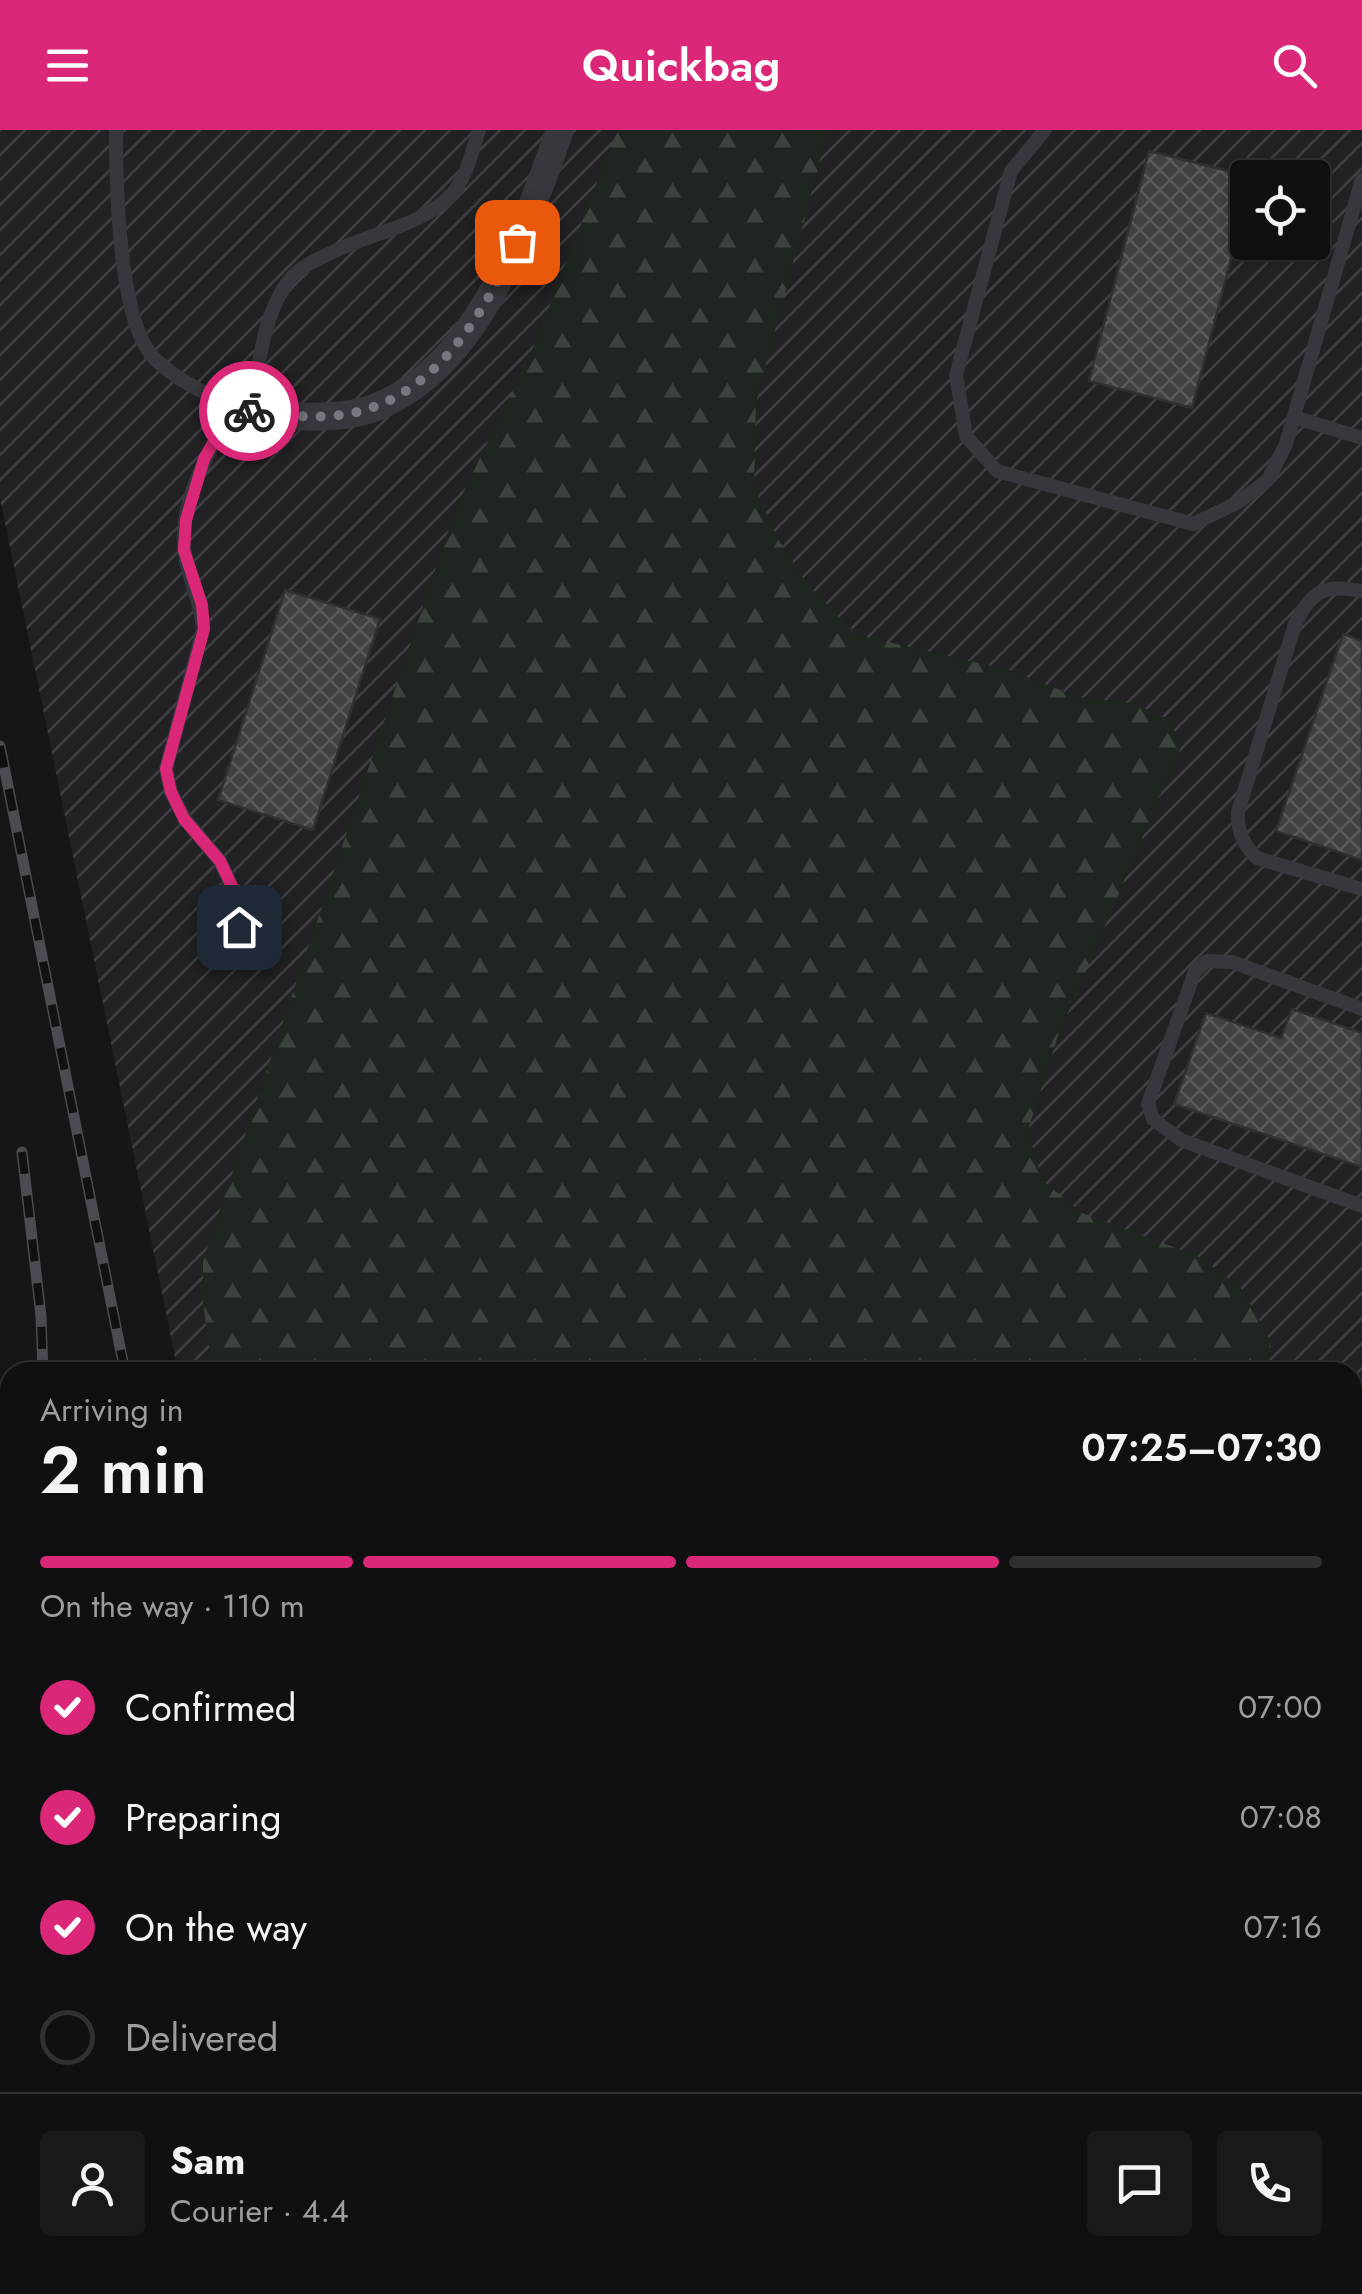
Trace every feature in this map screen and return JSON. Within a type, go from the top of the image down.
[{"type":"street","points":[[241,410],[332,415],[372,408],[394,398],[446,357],[498,282],[560,130]]},
{"type":"lane","points":[[116,130],[116,203],[127,287],[139,330],[151,355],[179,378],[241,410]]},
{"type":"lane","points":[[239,927],[235,893],[220,861],[184,819],[171,792],[166,769],[204,629],[202,605],[184,550],[186,520],[204,459],[241,410],[270,317],[292,276],[346,246],[425,215],[452,194],[463,177],[479,130]]},
{"type":"lane","points":[[1045,130],[1011,171],[956,375],[966,436],[997,471],[1193,524],[1237,503],[1268,480],[1286,444],[1362,180]]},
{"type":"lane","points":[[1294,417],[1361,436]]},
{"type":"lane","points":[[1362,591],[1328,589],[1313,596],[1294,624],[1237,824],[1247,849],[1257,858],[1362,889]]},
{"type":"lane","points":[[1362,1009],[1232,962],[1208,961],[1194,971],[1148,1104],[1153,1119],[1181,1140],[1362,1206]]},
{"type":"shaded area","points":[[0,130],[1362,130],[1362,1362],[176,1362],[0,498]]},
{"type":"green space","points":[[617,130],[828,130],[756,402],[754,485],[776,536],[807,584],[857,635],[1009,670],[1078,697],[1132,703],[1168,719],[1182,745],[1058,1036],[1028,1130],[1042,1180],[1082,1213],[1200,1257],[1241,1288],[1271,1341],[1269,1362],[211,1362],[203,1301],[203,1260],[456,508],[536,341]]},
{"type":"building","points":[[1149,151],[1230,171],[1231,260],[1192,408],[1089,381]]},
{"type":"building","points":[[285,590],[380,619],[313,830],[218,800]]},
{"type":"building","points":[[1343,634],[1362,641],[1362,860],[1276,831]]},
{"type":"building","points":[[1292,1009],[1362,1033],[1362,1167],[1174,1104],[1206,1013],[1281,1038]]},
{"type":"railway","points":[[0,746],[123,1362]]},
{"type":"railway","points":[[22,1152],[43,1362]]},
{"type":"way so far","points":[[249,411],[332,415],[372,408],[394,398],[446,357],[466,333],[486,304],[517,242]]},
{"type":"route","points":[[239,927],[235,893],[220,861],[184,819],[171,792],[166,769],[204,629],[202,605],[184,550],[193,489],[204,459],[233,408],[249,411]]}]
